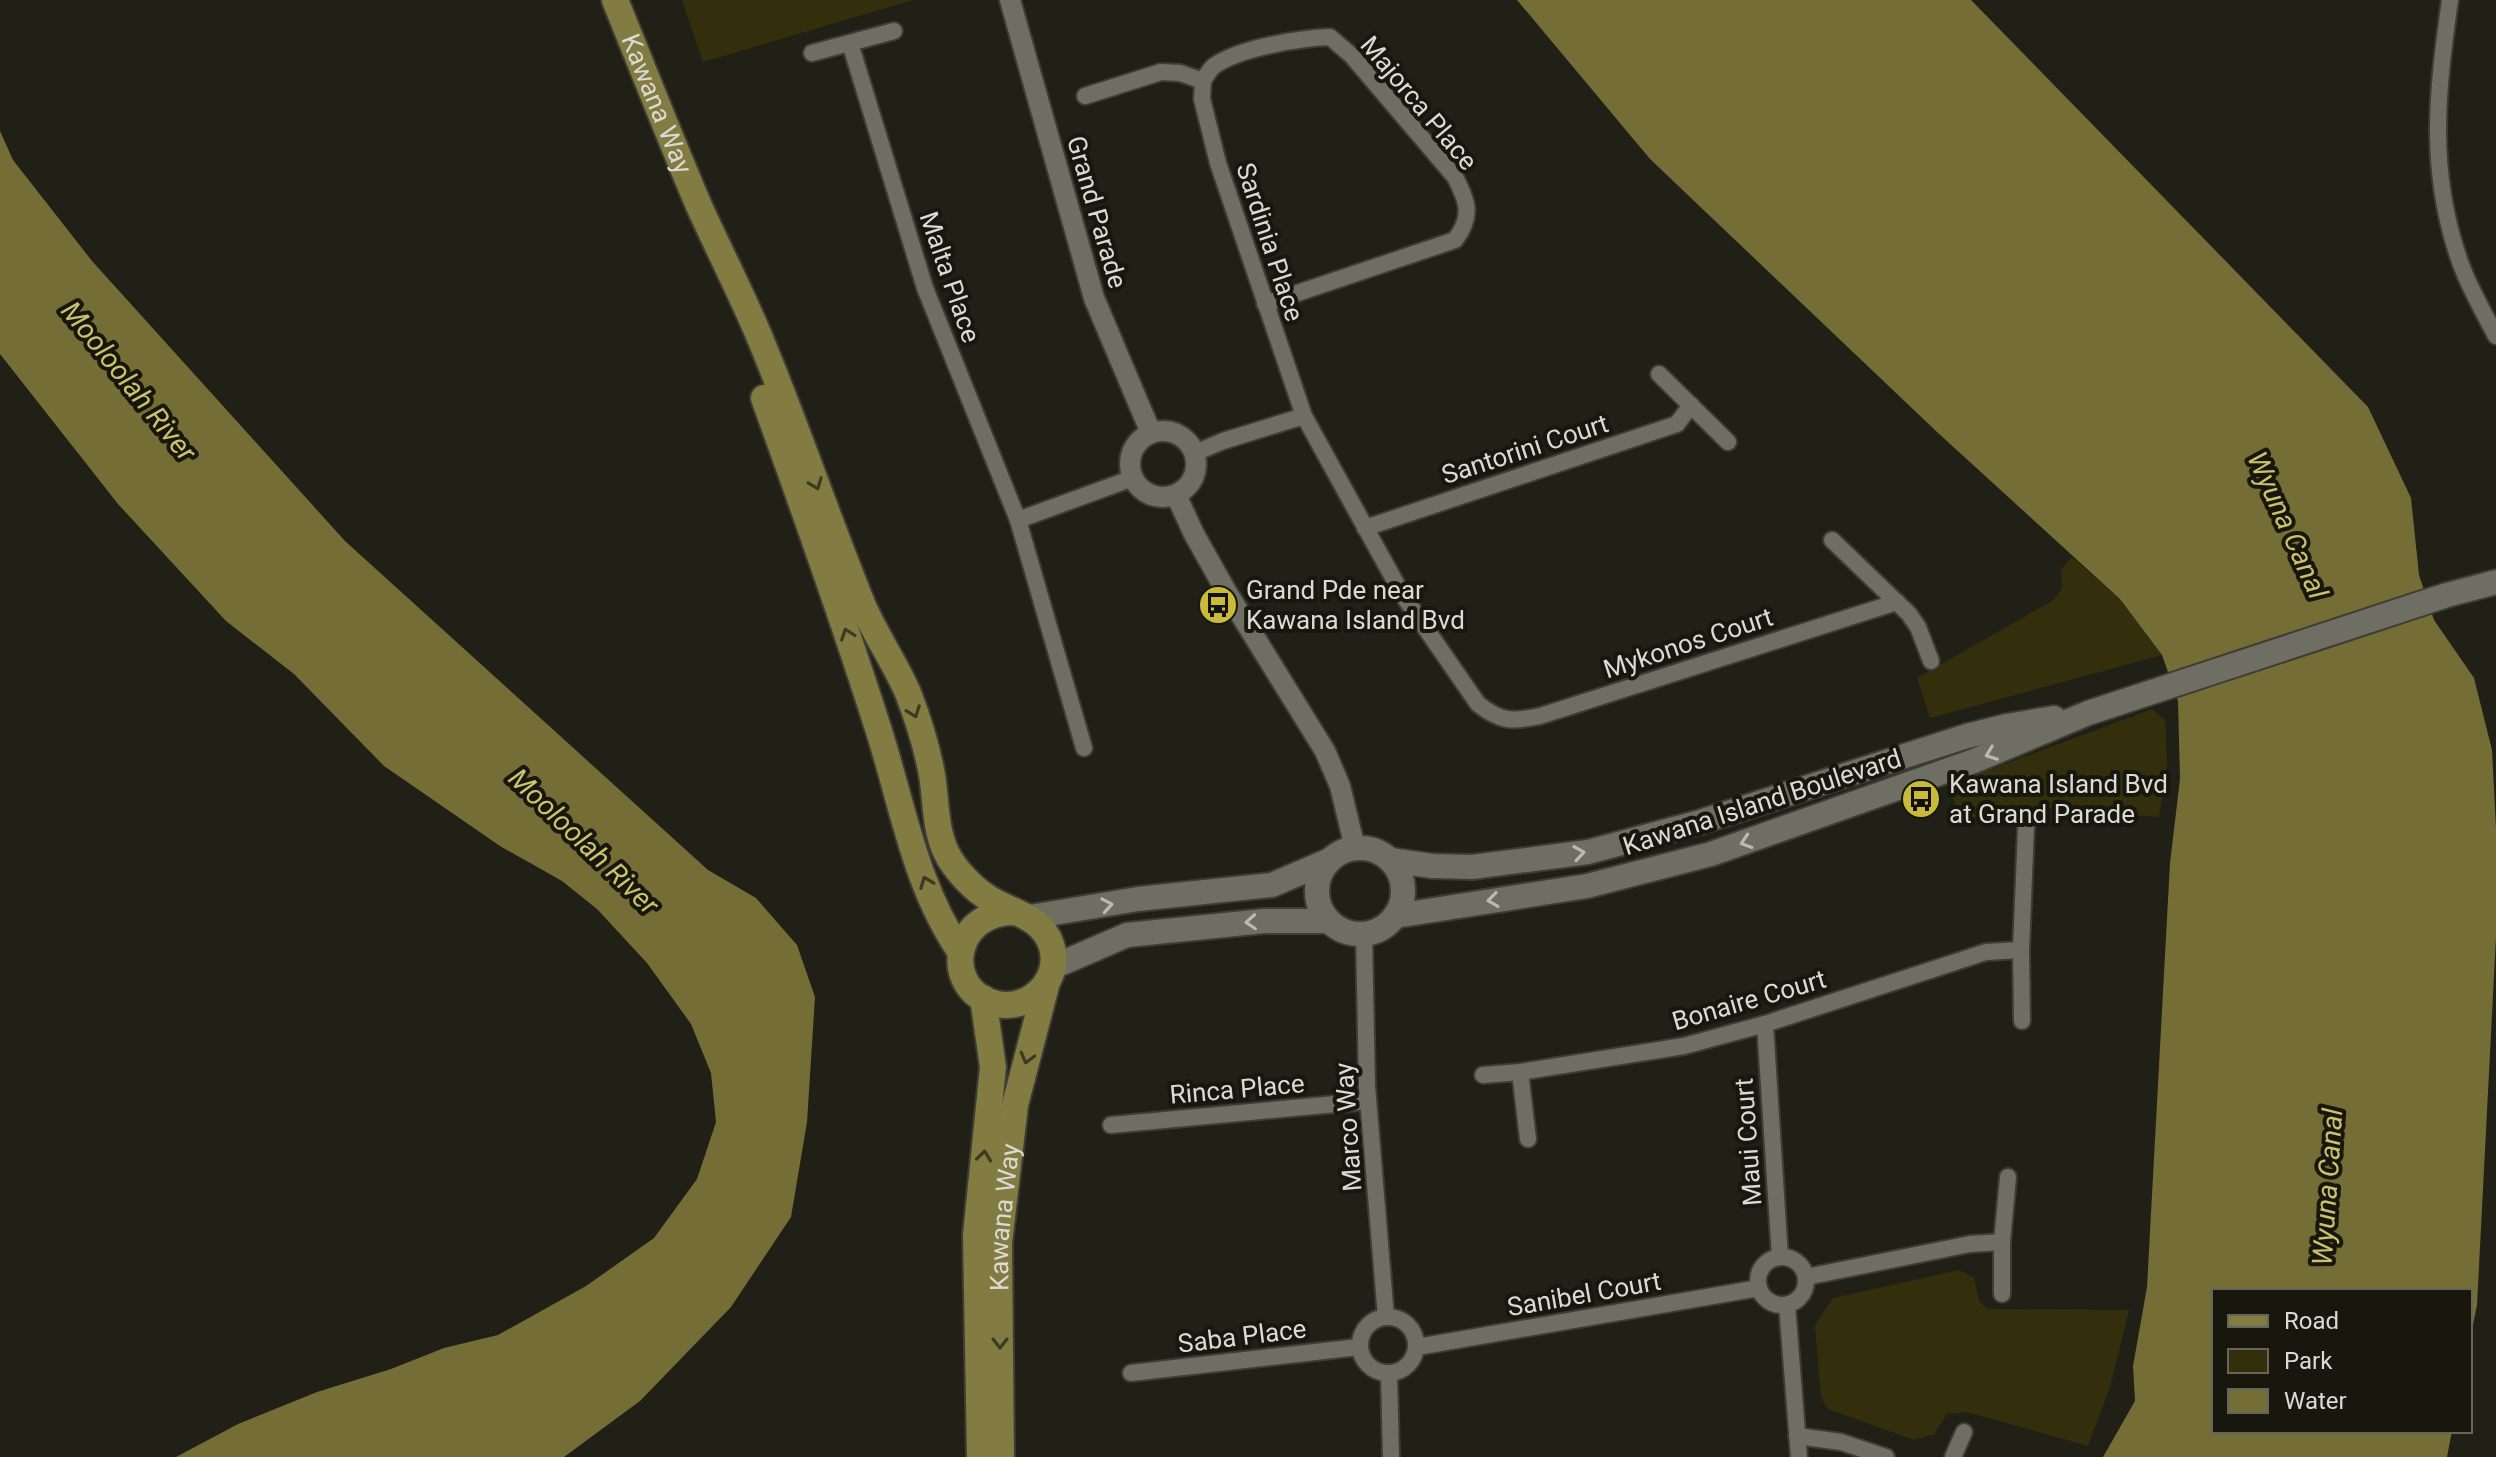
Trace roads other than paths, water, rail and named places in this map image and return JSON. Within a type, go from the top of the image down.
[{"type":"main road","name":"Kawana Way","points":[[615,0],[699,206]]},
{"type":"main road","points":[[699,206],[757,331],[864,608],[907,692],[925,741],[946,852],[961,873],[987,898],[1022,915],[1043,929],[1050,940],[1054,953],[1050,975],[1038,994],[1025,1001],[1011,1005],[996,1004],[971,989],[963,975],[960,951],[942,924],[913,847],[873,713],[699,206]]},
{"type":"main road","name":"Kawana Island Boulevard","points":[[1395,916],[1587,886],[1711,854],[1974,761],[2088,713],[2494,581]]},
{"type":"main road","name":"Kawana Island Boulevard","points":[[1390,860],[1442,867],[1472,867],[1588,852],[1700,822],[1967,736],[2088,713]]},
{"type":"main road","points":[[960,951],[976,923],[1001,912],[1022,915],[1272,885],[1355,848],[1370,849],[1390,860],[1399,872],[1403,886],[1402,900],[1387,925],[1364,934],[1339,929],[1329,921],[1317,898],[1317,885],[1321,872],[1330,860]]},
{"type":"main road","points":[[1050,975],[1127,935],[1264,921],[1329,921]]},
{"type":"main road","name":"Kawana Way","points":[[1001,1457],[1001,1208],[1015,1105],[1050,975]]},
{"type":"main road","name":"Kawana Way","points":[[980,1457],[976,1235],[993,1067],[983,998]]},
{"type":"street","name":"Grand Parade","points":[[1010,0],[1094,298],[1151,433]]},
{"type":"street","points":[[2450,0],[2438,105],[2437,155],[2446,216],[2460,263],[2496,336]]},
{"type":"street","points":[[812,53],[894,31]]},
{"type":"street","name":"Majorca Place","points":[[1203,81],[1213,67],[1231,57],[1298,38],[1330,37],[1352,56],[1455,177],[1467,200],[1465,226],[1455,240],[1265,304]]},
{"type":"street","name":"Malta Place","points":[[850,43],[925,288],[1018,520],[1084,748]]},
{"type":"street","points":[[1085,96],[1161,72],[1180,73],[1203,81]]},
{"type":"street","name":"Sardinia Place","points":[[1203,81],[1202,99],[1206,118],[1304,416],[1410,606],[1478,704],[1492,715]]},
{"type":"street","points":[[1659,374],[1728,442]]},
{"type":"street","name":"Santorini Court","points":[[1365,528],[1677,424],[1691,405]]},
{"type":"street","points":[[1195,453],[1304,416]]},
{"type":"street","points":[[1172,432],[1190,444],[1195,453],[1195,473],[1184,490],[1176,495],[1166,497],[1147,493],[1133,478],[1130,461],[1133,452],[1151,433],[1172,432]]},
{"type":"street","points":[[1018,520],[1133,478]]},
{"type":"street","points":[[1176,495],[1226,591],[1325,751],[1340,786],[1355,848]]},
{"type":"street","points":[[1832,540],[1909,614],[1918,627],[1931,661]]},
{"type":"street","name":"Mykonos Court","points":[[1492,715],[1515,721],[1540,716],[1897,602]]},
{"type":"street","points":[[2022,1021],[2021,950],[2026,827]]},
{"type":"street","name":"Marco Way","points":[[1364,934],[1368,1101],[1386,1317]]},
{"type":"street","name":"Bonaire Court","points":[[1483,1075],[1684,1046],[1765,1024],[1986,952],[2021,950]]},
{"type":"street","name":"Maui Court","points":[[1765,1024],[1780,1257]]},
{"type":"street","points":[[1520,1072],[1528,1139]]},
{"type":"street","name":"Rinca Place","points":[[1111,1125],[1368,1101]]},
{"type":"street","points":[[2002,1294],[2002,1242],[2008,1177]]},
{"type":"street","points":[[1806,1277],[1970,1244],[2002,1242]]},
{"type":"street","points":[[1780,1257],[1800,1264],[1806,1277],[1800,1298],[1787,1305],[1773,1304],[1759,1288],[1762,1268],[1780,1257]]},
{"type":"street","name":"Sanibel Court","points":[[1417,1347],[1759,1288]]},
{"type":"street","points":[[1787,1305],[1799,1457]]},
{"type":"street","points":[[1386,1317],[1404,1322],[1415,1337],[1417,1347],[1405,1369],[1389,1374],[1380,1373],[1366,1363],[1359,1347],[1370,1323],[1386,1317]]},
{"type":"street","name":"Saba Place","points":[[1131,1373],[1359,1347]]},
{"type":"street","points":[[1389,1374],[1391,1457]]},
{"type":"street","points":[[1953,1457],[1964,1432]]},
{"type":"street","points":[[1797,1436],[1841,1442],[1886,1457]]},
{"type":"water","name":"Wyuna Canal","points":[[1517,0],[1971,0],[2368,407],[2411,498],[2419,575],[2434,620],[2474,678],[2492,750],[2496,937],[2477,1305],[2472,1330],[2472,1289],[2212,1289],[2212,1433],[2452,1433],[2447,1457],[2103,1457],[2135,1401],[2133,1366],[2147,1287],[2170,863],[2180,779],[2178,701],[2162,655],[2120,599],[1937,432],[1650,159]]},
{"type":"water","name":"Mooloolah River","points":[[0,131],[13,160],[92,261],[345,541],[708,870],[756,898],[797,945],[815,997],[807,1122],[791,1217],[731,1307],[640,1401],[564,1457],[176,1457],[238,1424],[317,1392],[391,1369],[444,1348],[498,1335],[586,1286],[654,1238],[697,1179],[716,1122],[711,1073],[691,1024],[647,963],[597,909],[562,881],[500,846],[384,766],[294,674],[226,621],[118,504],[0,354]]},
{"type":"place","name":"Grand Pde near Kawana Island Bvd","points":[[1218,605]]},
{"type":"place","name":"Kawana Island Bvd at Grand Parade","points":[[1921,799]]}]
